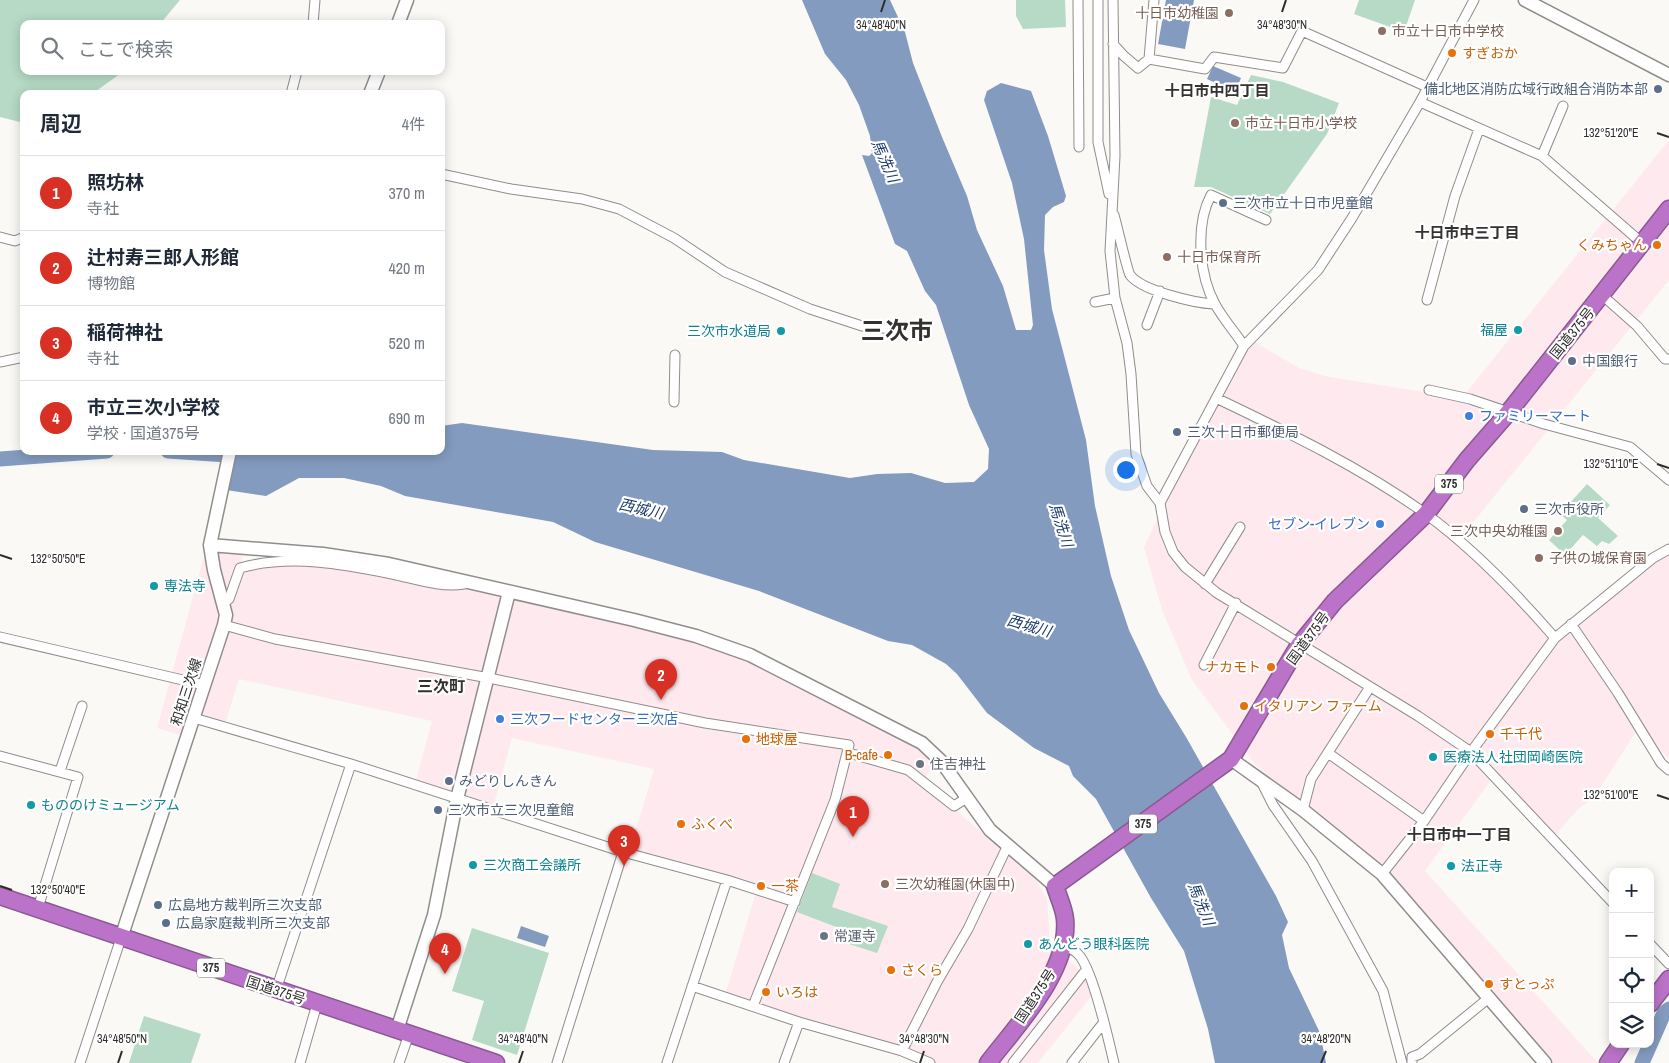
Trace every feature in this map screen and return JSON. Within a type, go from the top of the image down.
[{"type":"highway","name":"国道375号","points":[[988,1063],[1033,1004],[1052,975],[1063,946],[1065,919],[1061,882],[1225,764],[1300,645],[1335,601],[1426,514],[1467,460],[1508,412],[1669,209]]},
{"type":"highway","name":"国道375号","points":[[0,896],[496,1063]]},
{"type":"highway","points":[[1651,1003],[1669,979]]},
{"type":"highway","points":[[1608,1063],[1617,1048]]},
{"type":"street","points":[[314,20],[316,0]]},
{"type":"street","points":[[400,20],[407,0]]},
{"type":"street","points":[[1078,0],[1079,147]]},
{"type":"street","points":[[1098,0],[1098,142],[1112,207],[1130,274],[1139,282],[1160,291],[1198,303],[1214,304]]},
{"type":"street","points":[[1113,0],[1115,156],[1110,251],[1115,298],[1130,366],[1136,454],[1147,486],[1160,503],[1165,532],[1173,552],[1185,567],[1205,584],[1471,752],[1609,899]]},
{"type":"street","points":[[1113,44],[1138,68],[1149,59],[1154,0]]},
{"type":"street","points":[[1160,503],[1244,346],[1318,270],[1352,218],[1420,102],[1474,0]]},
{"type":"street","points":[[1525,0],[1545,5],[1669,75]]},
{"type":"street","points":[[1149,59],[1205,69],[1214,57],[1283,68],[1302,31],[1427,87]]},
{"type":"street","points":[[292,90],[296,75]]},
{"type":"street","points":[[372,90],[377,75]]},
{"type":"street","points":[[1420,102],[1542,156],[1642,243]]},
{"type":"street","points":[[1542,156],[1563,106]]},
{"type":"street","points":[[1427,300],[1455,196],[1479,129]]},
{"type":"street","points":[[445,175],[510,189],[582,199],[619,209],[674,238],[725,272],[810,309],[862,326],[892,329]]},
{"type":"street","points":[[1244,346],[1214,304],[1203,265],[1200,228],[1211,195],[1266,220]]},
{"type":"street","points":[[0,236],[15,241],[20,239]]},
{"type":"street","points":[[1147,325],[1160,291]]},
{"type":"street","points":[[1602,295],[1637,326],[1665,359],[1669,359]]},
{"type":"street","points":[[1095,302],[1115,298]]},
{"type":"street","points":[[674,402],[675,355]]},
{"type":"street","points":[[0,362],[20,358]]},
{"type":"street","points":[[1429,390],[1470,399],[1508,412],[1630,447],[1669,480]]},
{"type":"street","points":[[1216,398],[1335,456],[1426,514],[1454,536],[1520,597],[1555,638]]},
{"type":"street","name":"和知三次線","points":[[121,938],[224,625],[226,615],[224,603],[214,570],[210,545],[229,455]]},
{"type":"street","points":[[1205,584],[1240,527]]},
{"type":"street","points":[[210,545],[323,554],[389,564],[634,620],[696,636],[750,656],[922,743],[941,761],[990,830],[1061,882]]},
{"type":"street","points":[[1382,874],[1424,821],[1471,752],[1555,638],[1653,558],[1669,549]]},
{"type":"street","points":[[224,603],[229,599],[240,568],[258,563],[295,560],[390,574],[448,586],[472,582]]},
{"type":"street","points":[[399,1063],[403,1032],[434,915],[457,799],[489,678],[509,592]]},
{"type":"street","points":[[1204,665],[1236,603]]},
{"type":"street","points":[[1571,624],[1618,693],[1661,763],[1669,770]]},
{"type":"street","points":[[224,625],[275,639],[489,678],[705,723],[849,745],[834,800],[753,1006]]},
{"type":"street","points":[[0,637],[30,642],[204,685]]},
{"type":"street","points":[[1303,810],[1311,780],[1370,687]]},
{"type":"street","points":[[60,771],[82,706]]},
{"type":"street","points":[[194,718],[351,764],[622,852],[726,880],[795,902]]},
{"type":"street","points":[[848,753],[908,770],[954,806],[968,797]]},
{"type":"street","points":[[1328,753],[1424,821]]},
{"type":"street","points":[[0,756],[60,771],[78,778],[38,908]]},
{"type":"street","points":[[276,990],[351,764]]},
{"type":"street","points":[[1225,764],[1262,783],[1303,810],[1382,874],[1545,1063]]},
{"type":"street","points":[[1262,783],[1273,805],[1312,861],[1383,991],[1402,1063]]},
{"type":"street","points":[[902,1051],[937,982],[968,930],[1008,845]]},
{"type":"street","points":[[557,1063],[622,852]]},
{"type":"street","points":[[667,1063],[726,880]]},
{"type":"street","points":[[80,1063],[121,938]]},
{"type":"street","points":[[1063,946],[1077,953],[1087,969],[1104,1022],[1114,1063]]},
{"type":"street","points":[[1654,948],[1669,964]]},
{"type":"street","points":[[1013,1063],[1087,969]]},
{"type":"street","points":[[692,986],[799,1022],[902,1051],[930,1063]]},
{"type":"street","points":[[1412,1063],[1412,1057],[1420,1054],[1490,997]]},
{"type":"street","points":[[300,1063],[317,1004]]},
{"type":"street","points":[[784,1063],[799,1022]]},
{"type":"street","points":[[1072,1063],[1104,1022]]},
{"type":"shaded area","points":[[1669,140],[1669,280],[1459,540],[1556,635],[1669,552],[1669,759],[1639,727],[1593,799],[1578,809],[1554,837],[1494,776],[1425,871],[1598,1063],[1547,1063],[1385,874],[1255,764],[1192,680],[1162,610],[1144,547],[1234,361],[1251,340],[1299,368],[1329,377],[1462,398]]},
{"type":"shaded area","points":[[209,538],[247,541],[240,566],[277,560],[451,577],[712,640],[938,756],[923,782],[1034,877],[1047,898],[1050,940],[1097,989],[1038,1063],[928,1063],[724,999],[756,892],[629,853],[654,769],[512,738],[492,811],[415,784],[432,721],[239,679],[225,724],[191,714],[184,736],[157,728]]},
{"type":"green space","points":[[0,0],[180,0],[163,20],[20,20],[20,75],[118,75],[98,90],[20,90],[20,122],[0,117]]},
{"type":"green space","points":[[1016,0],[1065,0],[1066,27],[1023,29],[1016,16]]},
{"type":"green space","points":[[1359,0],[1415,0],[1404,32],[1354,14]]},
{"type":"green space","points":[[1251,75],[1283,82],[1339,103],[1327,134],[1270,214],[1211,187],[1194,187],[1211,97],[1237,105]]},
{"type":"green space","points":[[1587,484],[1610,505],[1598,518],[1618,536],[1609,544],[1602,541],[1597,546],[1583,535],[1565,555],[1549,540],[1567,520],[1560,514]]},
{"type":"green space","points":[[812,873],[840,884],[832,907],[888,926],[877,953],[843,942],[839,928],[797,912]]},
{"type":"green space","points":[[472,928],[549,953],[517,1055],[472,1040],[484,1001],[452,991]]},
{"type":"green space","points":[[144,1016],[201,1034],[191,1063],[129,1063]]},
{"type":"water","name":"馬洗川","points":[[802,0],[890,0],[905,32],[913,63],[967,196],[977,230],[1003,286],[1016,330],[1031,330],[1033,325],[1024,239],[1012,183],[984,100],[987,91],[1001,83],[1031,91],[1048,136],[1066,196],[1064,202],[1053,207],[1045,215],[1044,250],[1052,309],[1086,440],[1095,506],[1111,576],[1129,630],[1159,693],[1276,896],[1288,922],[1282,935],[1289,968],[1320,1033],[1326,1063],[1215,1063],[1208,1029],[1184,951],[1151,898],[1096,799],[1073,776],[1069,766],[1034,748],[987,713],[957,674],[946,664],[912,645],[888,641],[759,591],[595,542],[553,522],[405,496],[381,486],[344,478],[299,478],[266,496],[226,490],[233,455],[445,455],[445,425],[462,423],[653,450],[722,452],[744,460],[850,478],[877,474],[911,473],[945,483],[974,482],[988,469],[989,449],[969,405],[936,305],[925,291],[907,251],[895,244],[862,155],[869,156],[872,153],[870,136],[859,105],[846,80],[825,54]]},
{"type":"water","points":[[1166,0],[1194,0],[1185,49],[1158,44]]},
{"type":"water","points":[[1213,66],[1241,78],[1235,92],[1207,79]]},
{"type":"water","points":[[521,926],[549,936],[545,947],[517,938]]},
{"type":"waterway","name":"西城川","points":[[0,459],[54,455]]},
{"type":"waterway","name":"西城川","points":[[227,455],[242,456]]},
{"type":"waterway","points":[[1642,1063],[1664,1013],[1669,1009]]},
{"type":"place","name":"十日市幼稚園","points":[[1229,13]]},
{"type":"place","name":"市立十日市中学校","points":[[1382,31]]},
{"type":"place","name":"すぎおか","points":[[1452,53]]},
{"type":"place","name":"備北地区消防広域行政組合消防本部","points":[[1658,89]]},
{"type":"place","name":"市立十日市小学校","points":[[1235,123]]},
{"type":"place","name":"三次市立十日市児童館","points":[[1223,203]]},
{"type":"place","name":"くみちゃん","points":[[1657,245]]},
{"type":"place","name":"十日市保育所","points":[[1167,257]]},
{"type":"place","name":"福屋","points":[[1518,330]]},
{"type":"place","name":"三次市水道局","points":[[781,331]]},
{"type":"place","name":"中国銀行","points":[[1572,361]]},
{"type":"place","name":"ファミリーマート","points":[[1469,416]]},
{"type":"place","name":"三次十日市郵便局","points":[[1177,432]]},
{"type":"place","name":"三次市役所","points":[[1524,509]]},
{"type":"place","name":"セブン-イレブン","points":[[1380,524]]},
{"type":"place","name":"三次中央幼稚園","points":[[1558,531]]},
{"type":"place","name":"子供の城保育園","points":[[1539,558]]},
{"type":"place","name":"専法寺","points":[[154,586]]},
{"type":"place","name":"ナカモト","points":[[1271,667]]},
{"type":"place","name":"辻村寿三郎人形館","points":[[661,700]]},
{"type":"place","name":"イタリアン ファーム","points":[[1244,706]]},
{"type":"place","name":"三次フードセンター三次店","points":[[500,719]]},
{"type":"place","name":"千千代","points":[[1490,734]]},
{"type":"place","name":"地球屋","points":[[746,739]]},
{"type":"place","name":"B-cafe","points":[[888,755]]},
{"type":"place","name":"医療法人社団岡崎医院","points":[[1433,757]]},
{"type":"place","name":"住吉神社","points":[[920,764]]},
{"type":"place","name":"みどりしんきん","points":[[449,781]]},
{"type":"place","name":"もののけミュージアム","points":[[31,805]]},
{"type":"place","name":"三次市立三次児童館","points":[[438,810]]},
{"type":"place","name":"ふくべ","points":[[681,824]]},
{"type":"place","name":"照坊林","points":[[853,837]]},
{"type":"place","name":"三次商工会議所","points":[[473,865]]},
{"type":"place","name":"稲荷神社","points":[[624,866]]},
{"type":"place","name":"法正寺","points":[[1451,866]]},
{"type":"place","name":"三次幼稚園(休園中)","points":[[885,884]]},
{"type":"place","name":"一茶","points":[[761,886]]},
{"type":"place","name":"広島地方裁判所三次支部","points":[[158,905]]},
{"type":"place","name":"広島家庭裁判所三次支部","points":[[166,923]]},
{"type":"place","name":"常運寺","points":[[824,936]]},
{"type":"place","name":"あんどう眼科医院","points":[[1028,944]]},
{"type":"place","name":"さくら","points":[[891,970]]},
{"type":"place","name":"市立三次小学校","points":[[445,974]]},
{"type":"place","name":"すとっぷ","points":[[1489,984]]},
{"type":"place","name":"いろは","points":[[766,992]]},
{"type":"district","name":"十日市中四丁目","points":[[1217,91]]},
{"type":"district","name":"十日市中三丁目","points":[[1467,233]]},
{"type":"district","name":"三次市","points":[[897,331]]},
{"type":"district","name":"三次町","points":[[441,686]]},
{"type":"district","name":"十日市中一丁目","points":[[1459,835]]}]
